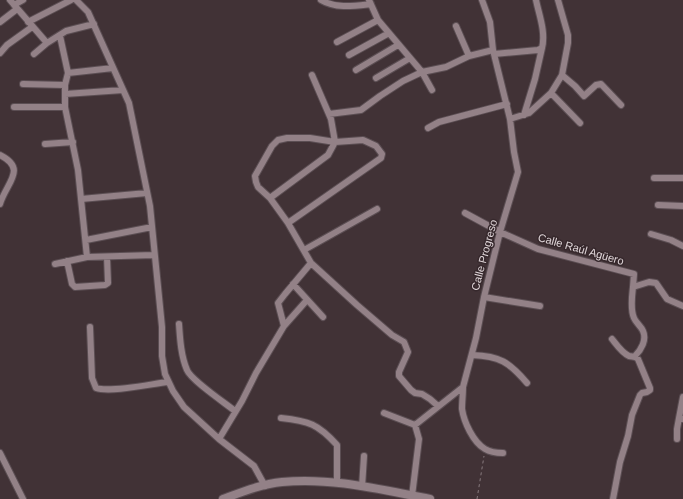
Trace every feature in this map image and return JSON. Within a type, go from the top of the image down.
[{"type":"street","points":[[10,0],[47,43]]},
{"type":"street","points":[[0,22],[23,0]]},
{"type":"street","points":[[0,53],[30,24],[71,0]]},
{"type":"street","points":[[76,0],[88,12],[129,103],[147,193],[152,227],[162,327],[162,356],[168,382],[184,407],[219,439],[254,466],[265,486]]},
{"type":"street","points":[[321,0],[328,4],[343,7],[370,2],[378,20],[422,72],[432,90]]},
{"type":"street","name":"Calle Progreso","points":[[482,0],[490,22],[494,52],[510,119],[518,172],[500,232],[472,355],[463,387],[462,409],[466,422],[479,444],[485,449]]},
{"type":"street","points":[[524,115],[535,79],[544,41],[536,0]]},
{"type":"street","points":[[510,119],[529,113],[551,93],[562,75],[568,43],[568,34],[558,0]]},
{"type":"street","points":[[337,42],[378,20]]},
{"type":"street","points":[[34,54],[47,43],[66,32],[94,24]]},
{"type":"street","points":[[456,26],[469,56]]},
{"type":"street","points":[[349,55],[389,34]]},
{"type":"street","points":[[60,36],[68,73],[65,85],[65,107],[78,170],[87,257]]},
{"type":"street","points":[[356,70],[398,45]]},
{"type":"street","points":[[329,114],[362,110],[403,81],[422,72],[446,66],[469,56],[494,52],[538,50],[542,48]]},
{"type":"street","points":[[376,78],[410,58]]},
{"type":"street","points":[[68,73],[113,68]]},
{"type":"street","points":[[270,198],[328,155],[335,142],[329,114],[312,75]]},
{"type":"street","points":[[562,75],[584,96],[596,85],[601,84],[621,105]]},
{"type":"street","points":[[23,84],[65,85]]},
{"type":"street","points":[[65,94],[123,90]]},
{"type":"street","points":[[551,93],[580,123]]},
{"type":"street","points":[[428,128],[439,122],[507,104]]},
{"type":"street","points":[[14,107],[65,107]]},
{"type":"street","points":[[288,223],[381,158],[382,154],[376,146],[363,140],[335,142],[310,138],[287,138],[278,140],[272,146],[255,176],[256,182],[258,187],[270,198],[288,223],[311,263],[392,335],[404,342],[408,352],[399,372],[399,376],[414,393],[422,394],[438,406]]},
{"type":"street","points":[[45,144],[73,142]]},
{"type":"street","points":[[0,155],[11,162],[14,167],[14,174],[3,194],[0,204]]},
{"type":"street","points":[[654,178],[683,178]]},
{"type":"street","points":[[81,199],[147,193]]},
{"type":"street","points":[[658,205],[683,206]]},
{"type":"street","points":[[304,250],[377,209]]},
{"type":"street","name":"Calle Raúl Agüero","points":[[465,213],[500,232],[538,249],[634,274],[633,287]]},
{"type":"street","points":[[86,240],[152,227]]},
{"type":"street","points":[[651,234],[671,240],[683,246]]},
{"type":"street","points":[[55,264],[87,257],[154,255]]},
{"type":"street","points":[[68,261],[72,284],[75,287],[105,285],[108,283],[107,257]]},
{"type":"street","points":[[284,326],[278,303],[311,263]]},
{"type":"street","points":[[635,356],[641,350],[644,340],[643,331],[633,318],[633,287],[649,282],[656,283],[667,299],[683,306]]},
{"type":"street","points":[[293,284],[323,317]]},
{"type":"street","points":[[484,297],[540,306]]},
{"type":"street","points":[[219,439],[284,326],[307,300]]},
{"type":"street","points":[[180,324],[182,353],[187,371],[191,376],[235,411]]},
{"type":"street","points":[[90,327],[92,378],[96,388],[101,390],[115,389],[168,382]]},
{"type":"street","points":[[612,339],[621,350],[628,355],[635,356],[638,359],[650,390],[640,395],[632,415],[628,436],[620,462],[613,499]]},
{"type":"street","points":[[472,355],[485,355],[503,361],[514,368],[528,383]]},
{"type":"street","points":[[415,425],[463,387]]},
{"type":"street","points":[[677,439],[677,429],[681,419],[683,397]]},
{"type":"street","points":[[384,413],[415,425]]},
{"type":"street","points":[[281,418],[303,420],[313,424],[320,428],[337,445],[337,483]]},
{"type":"street","points":[[412,496],[419,439],[415,425]]},
{"type":"street","points":[[485,449],[496,453],[503,453]]},
{"type":"street","points":[[0,453],[23,499]]},
{"type":"street","points":[[362,487],[364,456]]},
{"type":"street","points":[[223,499],[282,482],[328,481],[430,499]]},
{"type":"path","points":[[477,499],[485,449]]}]
